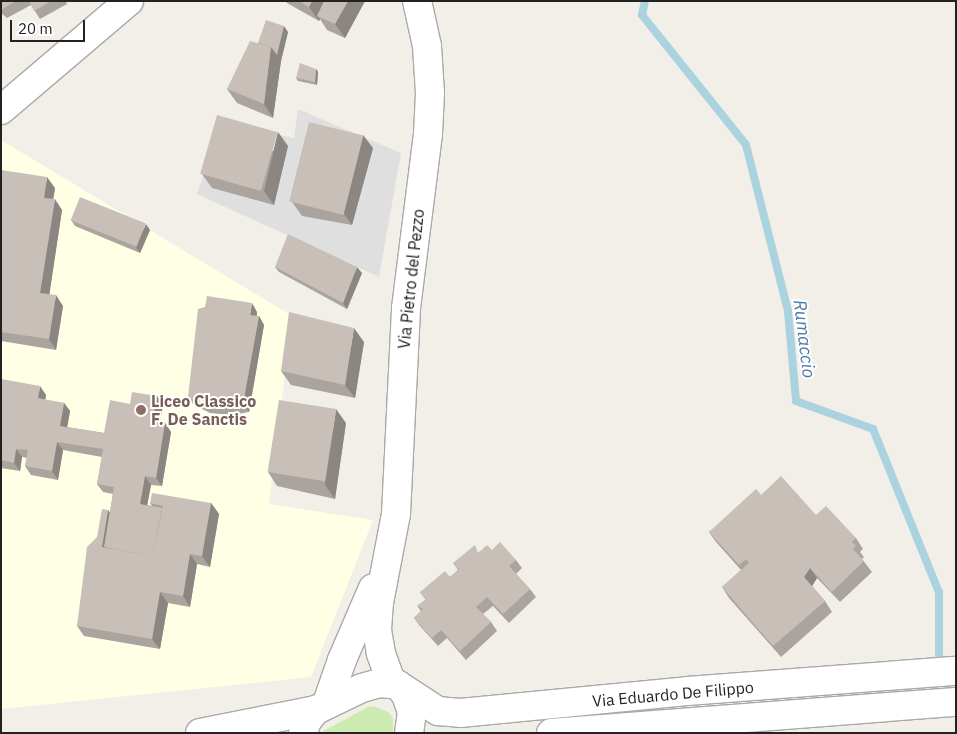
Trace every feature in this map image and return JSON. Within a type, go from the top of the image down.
[{"type":"street","points":[[1,110],[129,1]]},
{"type":"street","name":"Via Pietro del Pezzo","points":[[410,733],[412,712],[406,695],[395,684],[381,652],[377,630],[379,602],[396,514],[406,308],[428,134],[430,93],[427,46],[417,1]]},
{"type":"street","name":"Via Pietro del Pezzo","points":[[315,715],[342,660],[387,557]]},
{"type":"street","name":"Via Eduardo De Filippo","points":[[395,684],[438,711],[460,713],[687,691],[956,671]]},
{"type":"street","points":[[200,733],[315,715],[362,688],[380,683],[395,684]]},
{"type":"street","name":"Via Eduardo De Filippo","points":[[551,733],[956,702]]},
{"type":"shaded area","points":[[298,109],[401,153],[379,277],[197,194],[221,123],[294,138]]},
{"type":"shaded area","name":"Liceo Classico F. De Sanctis","points":[[1,140],[292,316],[269,504],[373,520],[311,677],[1,709]]},
{"type":"green space","points":[[374,706],[388,712],[393,718],[393,733],[320,733],[368,707]]},
{"type":"building","points":[[1,1],[16,1],[1,10]]},
{"type":"building","points":[[29,1],[51,1],[34,11]]},
{"type":"building","points":[[299,1],[312,1],[309,7]]},
{"type":"building","points":[[324,1],[348,1],[335,24],[317,16]]},
{"type":"building","points":[[266,20],[284,26],[277,55],[271,47],[258,43]]},
{"type":"building","points":[[250,41],[271,47],[264,104],[227,89]]},
{"type":"building","points":[[300,63],[316,69],[315,82],[296,78]]},
{"type":"building","points":[[217,115],[278,132],[261,191],[200,174]]},
{"type":"building","points":[[309,122],[363,136],[343,215],[289,202]]},
{"type":"building","points":[[1,170],[47,177],[44,198],[55,199],[40,293],[56,295],[49,339],[1,332]]},
{"type":"building","points":[[80,197],[146,224],[136,247],[71,220]]},
{"type":"building","points":[[288,234],[357,267],[343,303],[275,267]]},
{"type":"building","points":[[207,296],[252,303],[250,315],[259,316],[243,404],[226,407],[204,405],[188,397],[198,309],[205,307]]},
{"type":"building","points":[[289,312],[354,328],[345,385],[281,371]]},
{"type":"building","points":[[1,379],[40,386],[38,398],[64,403],[60,426],[104,433],[110,400],[130,404],[132,392],[157,396],[153,421],[165,423],[156,478],[145,476],[140,504],[162,508],[152,556],[104,547],[114,487],[97,484],[103,449],[57,442],[52,471],[25,466],[28,450],[16,449],[14,463],[1,460]]},
{"type":"building","points":[[279,400],[336,409],[325,481],[268,472]]},
{"type":"building","points":[[781,476],[816,515],[826,506],[856,538],[852,542],[856,546],[853,549],[864,561],[832,592],[810,568],[804,577],[825,601],[773,646],[722,587],[749,563],[746,559],[739,565],[709,532],[756,489],[761,495]]},
{"type":"building","points":[[152,493],[211,503],[202,556],[190,554],[183,596],[160,592],[152,639],[77,626],[87,547],[97,537],[102,509],[108,510],[102,547],[152,556],[163,506],[150,503]]},
{"type":"building","points":[[500,542],[516,560],[509,566],[530,589],[503,614],[487,597],[476,607],[491,622],[460,651],[441,630],[432,638],[414,618],[423,609],[417,606],[426,599],[420,592],[445,571],[450,577],[459,570],[453,563],[475,545],[478,553],[487,545],[492,550]]},
{"type":"waterway","name":"Rumaccio","points":[[645,1],[642,15],[746,145],[788,311],[796,401],[873,429],[939,592],[939,655]]},
{"type":"place","name":"Liceo Classico F. De Sanctis","points":[[141,410]]}]
